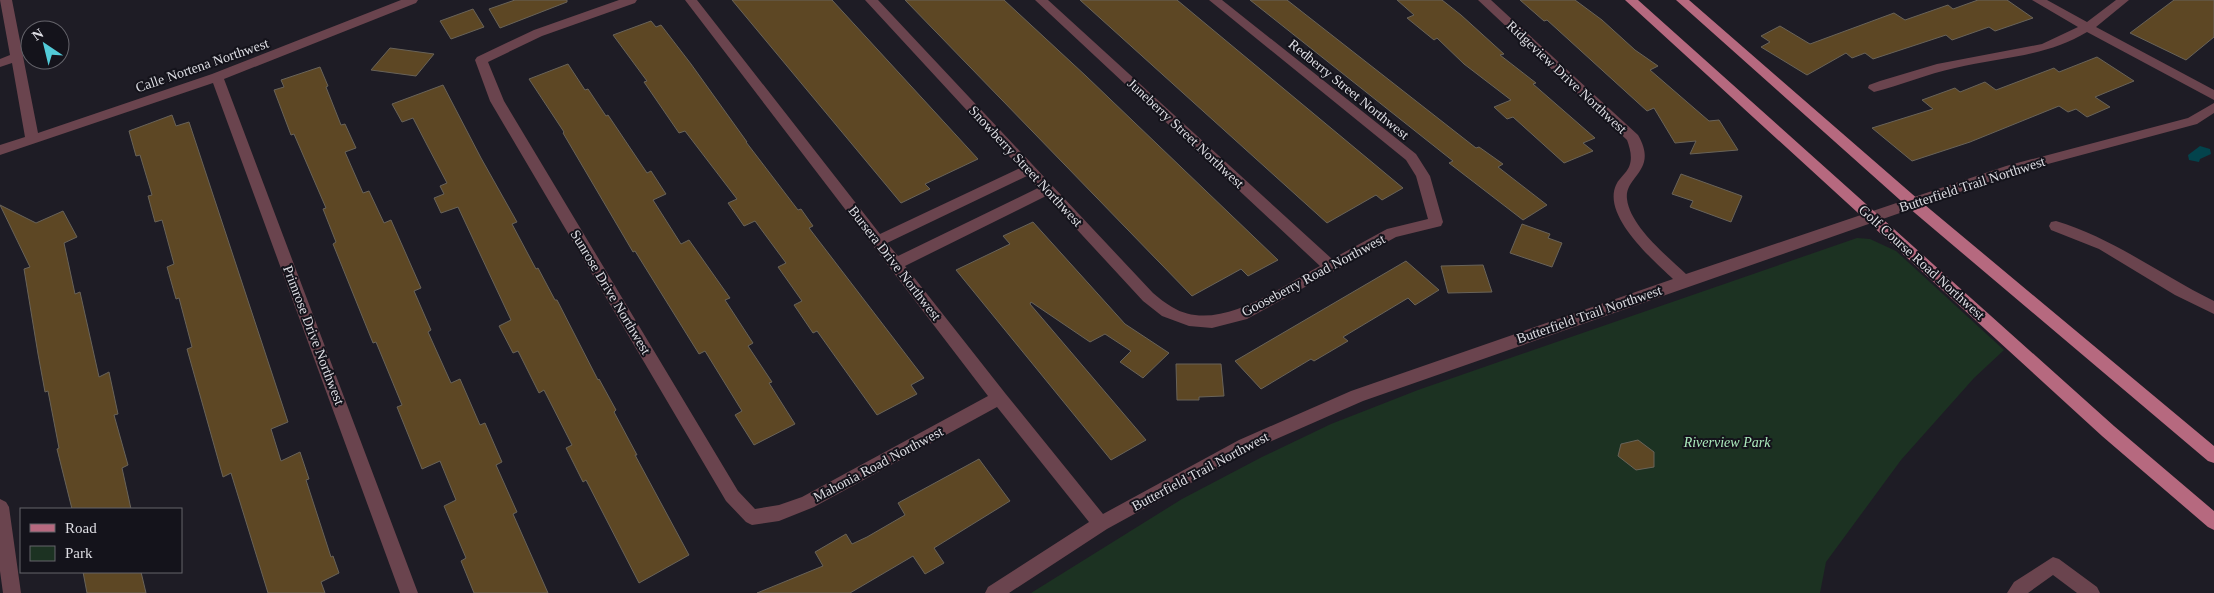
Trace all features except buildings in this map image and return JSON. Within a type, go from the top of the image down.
[{"type":"main road","name":"Golf Course Road Northwest","points":[[1631,0],[2108,431],[2214,522]]},
{"type":"main road","points":[[1682,0],[1914,204],[2214,456]]},
{"type":"street","points":[[6,0],[32,138]]},
{"type":"street","name":"Calle Nortena Northwest","points":[[0,150],[216,77],[322,37],[412,0]]},
{"type":"street","name":"Sunrose Drive Northwest","points":[[631,0],[538,33],[481,60],[497,101],[732,496],[752,517]]},
{"type":"street","name":"Bursera Drive Northwest","points":[[691,0],[999,398],[1101,524]]},
{"type":"street","name":"Snowberry Street Northwest","points":[[871,0],[1148,297],[1167,312],[1189,320]]},
{"type":"street","name":"Juneberry Street Northwest","points":[[1041,0],[1330,266]]},
{"type":"street","name":"Redberry Street Northwest","points":[[1215,0],[1411,158],[1423,176],[1436,222]]},
{"type":"street","name":"Ridgeview Drive Northwest","points":[[1484,0],[1633,138],[1639,155],[1634,172],[1621,187],[1620,205],[1632,226],[1684,281]]},
{"type":"street","points":[[2038,0],[2214,96]]},
{"type":"street","points":[[1874,88],[1901,78],[1960,63],[2024,53],[2059,42],[2088,26],[2123,0]]},
{"type":"street","points":[[0,63],[18,57]]},
{"type":"street","name":"Primrose Drive Northwest","points":[[216,77],[333,385],[409,593]]},
{"type":"street","name":"Butterfield Trail Northwest","points":[[994,593],[1101,524],[1245,444],[1357,396],[1684,281],[1914,204],[2010,169],[2192,121],[2214,107]]},
{"type":"street","points":[[879,241],[1030,169]]},
{"type":"street","points":[[896,263],[1049,189]]},
{"type":"street","name":"Gooseberry Road Northwest","points":[[1189,320],[1212,322],[1242,316],[1392,233],[1436,222]]},
{"type":"street","points":[[2056,226],[2104,245],[2180,291],[2214,308]]},
{"type":"street","name":"Mahonia Road Northwest","points":[[752,517],[779,513],[808,502],[999,398]]},
{"type":"street","points":[[0,507],[12,593]]},
{"type":"street","points":[[2016,593],[2020,588],[2053,565],[2091,593]]},
{"type":"green space","name":"Riverview Park","points":[[1857,238],[1870,239],[1896,251],[2004,350],[1974,378],[1901,460],[1826,562],[1820,593],[1031,593],[1182,499],[1262,457],[1331,424],[1418,390]]},
{"type":"water","points":[[2200,146],[2210,149],[2211,154],[2200,159],[2199,162],[2189,160],[2188,155]]}]
